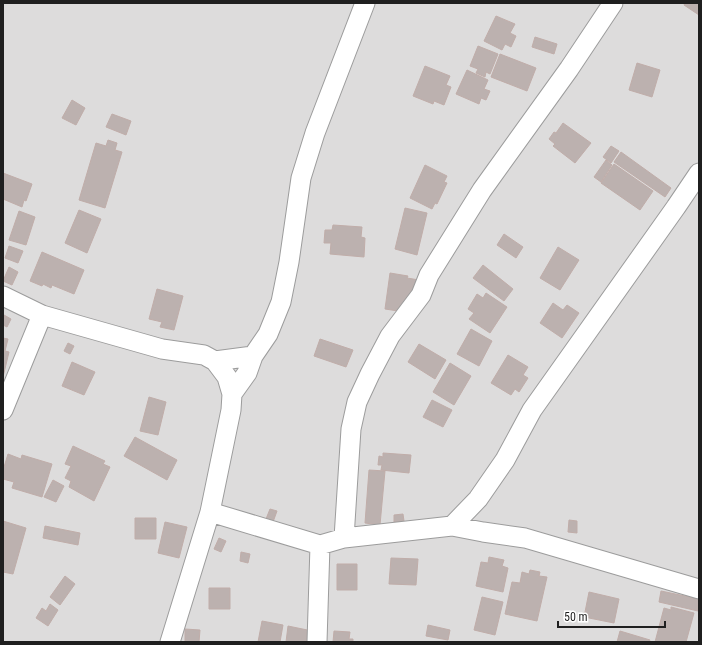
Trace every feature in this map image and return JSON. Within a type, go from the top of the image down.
[{"type":"street","points":[[232,394],[247,373],[253,356],[268,334],[281,302],[289,262],[300,178],[315,133],[365,3]]},
{"type":"street","points":[[344,538],[351,429],[357,402],[370,374],[390,336],[421,296],[429,275],[482,190],[569,69],[613,3]]},
{"type":"street","points":[[452,526],[478,499],[505,460],[532,410],[672,214],[699,173]]},
{"type":"street","points":[[3,296],[42,315],[162,348],[204,355],[215,361],[227,377],[232,394],[231,410],[210,512],[170,642]]},
{"type":"street","points":[[3,410],[42,315]]},
{"type":"street","points":[[215,361],[253,356]]},
{"type":"street","points":[[210,512],[320,545],[344,538],[452,526],[525,538],[699,589]]},
{"type":"street","points":[[317,642],[320,545]]},
{"type":"shaded area","points":[[3,3],[699,3],[699,642],[3,642]]},
{"type":"building","points":[[685,3],[699,3],[699,15],[684,5]]},
{"type":"building","points":[[496,16],[515,24],[510,33],[516,36],[511,47],[505,44],[502,50],[484,41]]},
{"type":"building","points":[[535,37],[557,44],[554,54],[532,47]]},
{"type":"building","points":[[478,46],[498,54],[490,74],[486,72],[485,77],[476,73],[478,69],[470,66]]},
{"type":"building","points":[[500,54],[536,68],[527,91],[491,77]]},
{"type":"building","points":[[637,63],[660,70],[652,97],[629,90]]},
{"type":"building","points":[[425,66],[450,76],[446,85],[451,87],[444,105],[434,101],[433,104],[413,96]]},
{"type":"building","points":[[467,70],[488,80],[484,89],[490,91],[486,100],[481,98],[479,104],[456,94]]},
{"type":"building","points":[[72,100],[85,108],[76,125],[62,118]]},
{"type":"building","points":[[112,114],[131,121],[126,135],[106,127]]},
{"type":"building","points":[[563,123],[591,143],[575,163],[553,146],[555,144],[549,139],[554,132],[556,133]]},
{"type":"building","points":[[108,140],[117,143],[115,150],[122,152],[105,208],[79,200],[96,143],[106,146]]},
{"type":"building","points":[[611,146],[619,151],[611,163],[603,157]]},
{"type":"building","points":[[621,152],[671,188],[665,197],[614,162]]},
{"type":"building","points":[[606,160],[612,165],[601,182],[594,177]]},
{"type":"building","points":[[614,164],[653,191],[640,210],[601,183]]},
{"type":"building","points":[[425,165],[447,176],[444,182],[447,183],[437,204],[435,203],[432,209],[410,198]]},
{"type":"building","points":[[3,173],[32,184],[26,201],[24,200],[22,207],[3,199]]},
{"type":"building","points":[[405,208],[427,213],[417,255],[395,249]]},
{"type":"building","points":[[79,210],[101,219],[87,253],[65,243]]},
{"type":"building","points":[[19,211],[35,217],[26,245],[9,240]]},
{"type":"building","points":[[333,225],[362,227],[361,237],[365,238],[364,257],[330,254],[331,243],[324,243],[325,230],[332,230]]},
{"type":"building","points":[[504,234],[523,247],[516,258],[497,245]]},
{"type":"building","points":[[9,246],[23,251],[18,263],[5,258]]},
{"type":"building","points":[[558,247],[579,260],[560,290],[540,278]]},
{"type":"building","points":[[42,252],[84,270],[74,294],[52,285],[51,288],[43,284],[42,286],[30,281]]},
{"type":"building","points":[[483,265],[513,289],[504,301],[473,278]]},
{"type":"building","points":[[9,267],[18,272],[12,285],[3,281]]},
{"type":"building","points":[[390,273],[408,276],[407,278],[419,280],[416,298],[407,297],[405,312],[385,309]]},
{"type":"building","points":[[157,289],[183,296],[174,330],[160,327],[162,322],[149,319]]},
{"type":"building","points":[[486,293],[507,307],[490,333],[469,319],[474,313],[468,309],[477,294],[483,298]]},
{"type":"building","points":[[553,303],[563,310],[567,305],[579,313],[562,338],[540,323]]},
{"type":"building","points":[[4,315],[11,319],[7,327],[3,325]]},
{"type":"building","points":[[471,329],[492,341],[479,366],[457,354]]},
{"type":"building","points":[[3,338],[8,339],[5,351],[9,352],[3,377]]},
{"type":"building","points":[[320,339],[353,350],[346,367],[314,356]]},
{"type":"building","points":[[68,343],[74,346],[70,354],[64,351]]},
{"type":"building","points":[[419,344],[446,360],[435,379],[408,362]]},
{"type":"building","points":[[508,355],[528,367],[523,375],[528,378],[519,392],[515,389],[511,395],[491,383]]},
{"type":"building","points":[[72,362],[95,372],[84,395],[62,386]]},
{"type":"building","points":[[450,363],[471,376],[454,405],[433,392]]},
{"type":"building","points":[[149,397],[166,402],[158,435],[140,431]]},
{"type":"building","points":[[432,400],[452,410],[443,427],[423,417]]},
{"type":"building","points":[[135,437],[177,460],[167,480],[124,456]]},
{"type":"building","points":[[73,446],[105,461],[103,464],[110,467],[94,501],[69,487],[71,481],[65,478],[71,466],[65,464]]},
{"type":"building","points":[[383,453],[411,455],[409,473],[381,470],[382,465],[378,465],[379,456],[383,457]]},
{"type":"building","points":[[8,454],[21,459],[22,455],[52,464],[42,497],[12,488],[14,482],[3,479],[3,466],[4,467]]},
{"type":"building","points":[[369,470],[385,471],[380,525],[365,523]]},
{"type":"building","points":[[53,480],[64,486],[56,502],[44,497]]},
{"type":"building","points":[[270,509],[277,511],[273,522],[266,519]]},
{"type":"building","points":[[403,514],[404,521],[394,522],[394,515]]},
{"type":"building","points":[[135,518],[156,518],[156,539],[135,539]]},
{"type":"building","points":[[569,520],[577,521],[577,533],[568,532]]},
{"type":"building","points":[[3,521],[26,528],[13,574],[3,572]]},
{"type":"building","points":[[165,522],[187,527],[179,558],[158,553]]},
{"type":"building","points":[[45,526],[80,533],[78,545],[43,538]]},
{"type":"building","points":[[219,538],[226,541],[221,552],[214,549]]},
{"type":"building","points":[[241,552],[250,554],[248,563],[240,561]]},
{"type":"building","points":[[489,557],[504,560],[502,566],[508,568],[503,592],[476,586],[481,562],[488,563]]},
{"type":"building","points":[[391,558],[418,559],[416,585],[389,584]]},
{"type":"building","points":[[337,564],[357,564],[357,590],[337,590]]},
{"type":"building","points":[[530,570],[540,572],[539,576],[547,577],[537,621],[505,614],[512,582],[520,583],[522,572],[529,574]]},
{"type":"building","points":[[65,576],[75,584],[60,605],[50,597]]},
{"type":"building","points":[[209,588],[230,588],[230,609],[209,609]]},
{"type":"building","points":[[661,591],[699,599],[698,611],[659,602]]},
{"type":"building","points":[[589,592],[619,599],[614,623],[584,617]]},
{"type":"building","points":[[482,597],[503,602],[495,635],[474,630]]},
{"type":"building","points":[[50,604],[58,610],[48,626],[36,618],[42,608],[46,611]]},
{"type":"building","points":[[671,607],[694,613],[686,642],[655,642],[664,608],[671,610]]},
{"type":"building","points":[[262,621],[283,625],[280,642],[258,642]]},
{"type":"building","points":[[428,625],[450,630],[448,640],[426,636]]},
{"type":"building","points":[[288,626],[317,632],[315,642],[286,642]]},
{"type":"building","points":[[185,629],[200,630],[199,642],[185,642]]},
{"type":"building","points":[[334,631],[350,632],[349,639],[353,639],[353,642],[333,642]]},
{"type":"building","points":[[620,631],[650,640],[649,642],[617,642]]}]
